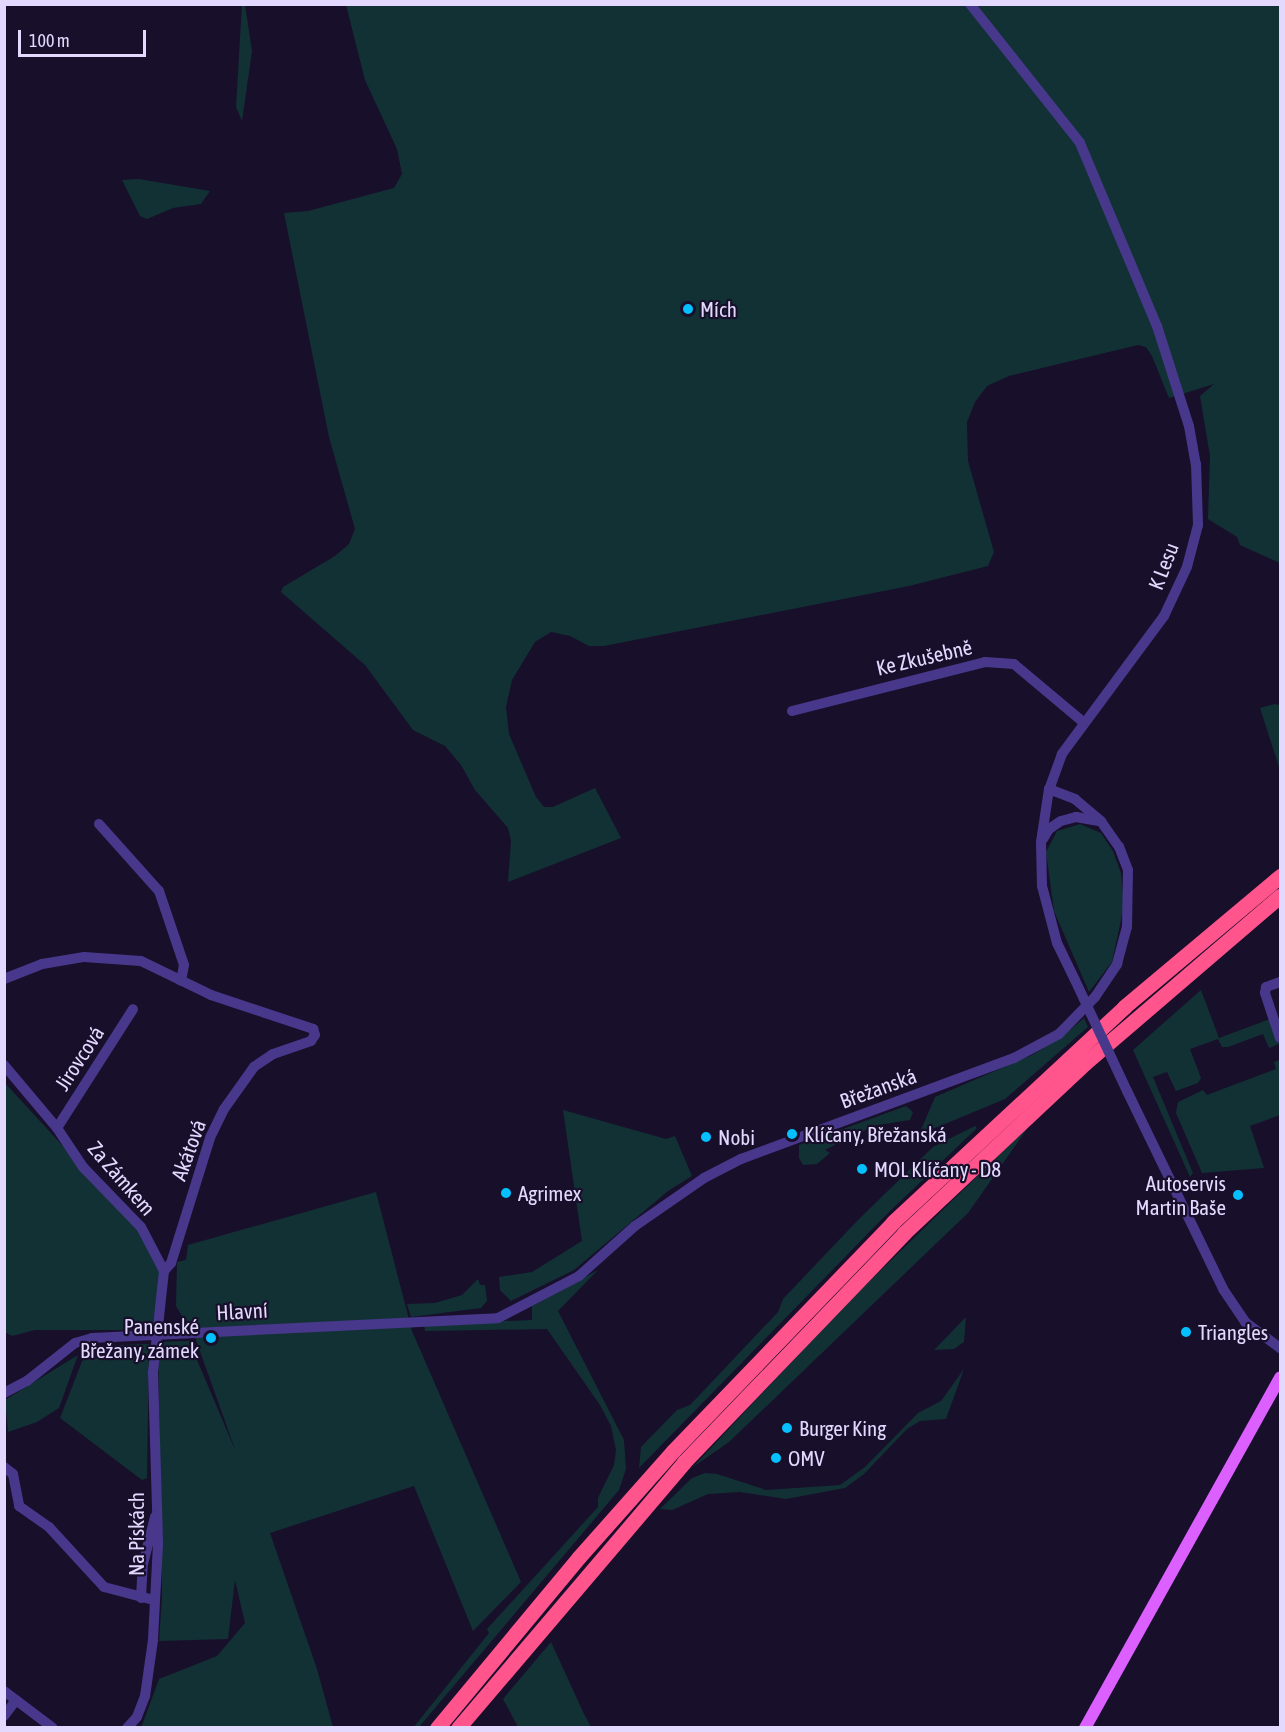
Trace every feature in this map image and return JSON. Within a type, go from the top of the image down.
[{"type":"highway","points":[[437,1728],[579,1557],[673,1451],[893,1222],[1116,1014],[1281,876]]},
{"type":"highway","points":[[458,1728],[684,1462],[904,1233],[1085,1063],[1281,896]]},
{"type":"main road","points":[[1085,1728],[1281,1378]]},
{"type":"street","name":"K Lesu","points":[[970,4],[1080,143],[1157,326],[1189,426],[1196,464],[1198,525],[1187,567],[1164,616],[1083,722],[1062,754],[1050,789]]},
{"type":"street","name":"Ke Zkušebně","points":[[792,711],[985,662],[1014,664],[1083,722]]},
{"type":"street","name":"Břežanská","points":[[498,1318],[579,1276],[635,1226],[723,1169],[1014,1058],[1059,1034],[1095,998],[1117,964],[1126,927],[1128,870],[1119,847],[1101,821],[1075,799],[1050,789]]},
{"type":"street","points":[[1050,789],[1041,842],[1042,886],[1048,913],[1075,980],[1226,1294],[1245,1322],[1281,1348]]},
{"type":"street","points":[[1041,842],[1049,829],[1061,821],[1076,817],[1101,821]]},
{"type":"street","points":[[4,979],[42,964],[103,957],[141,961],[181,981],[184,965],[159,891],[99,824]]},
{"type":"street","name":"Akátová","points":[[164,1271],[171,1263],[210,1138],[224,1109],[254,1067],[273,1054],[311,1041],[315,1035],[309,1025],[181,981]]},
{"type":"street","points":[[1281,982],[1266,987],[1265,993],[1281,1038]]},
{"type":"street","name":"Jirovcová","points":[[57,1128],[133,1009]]},
{"type":"street","name":"Za Zámkem","points":[[4,1065],[57,1128],[83,1167],[141,1227],[164,1271]]},
{"type":"street","points":[[156,1334],[164,1271]]},
{"type":"street","name":"Hlavní","points":[[4,1393],[82,1340],[156,1334],[498,1318]]},
{"type":"street","name":"Na Pískách","points":[[128,1728],[145,1696],[154,1600],[156,1514],[153,1373],[156,1334]]},
{"type":"street","points":[[4,1467],[13,1474],[19,1506],[50,1527],[104,1587],[154,1600]]},
{"type":"street","points":[[141,1598],[143,1564],[156,1514]]},
{"type":"street","points":[[4,1691],[53,1728]]},
{"type":"street","points":[[4,1716],[16,1700]]},
{"type":"green space","points":[[242,5],[245,5],[252,51],[242,121],[236,107]]},
{"type":"green space","points":[[346,5],[1280,5],[1280,563],[1240,545],[1237,537],[1208,519],[1210,456],[1200,396],[1214,384],[1169,398],[1152,356],[1146,347],[1138,345],[1009,376],[987,386],[975,402],[967,422],[968,461],[994,552],[988,566],[909,586],[604,646],[589,646],[570,636],[551,632],[535,642],[512,680],[506,707],[509,734],[536,797],[544,807],[553,807],[595,788],[621,838],[508,882],[511,841],[508,828],[475,790],[461,765],[445,746],[413,730],[365,665],[281,592],[283,587],[335,556],[349,544],[355,529],[329,437],[284,213],[308,211],[394,188],[402,174],[397,149],[365,80]]},
{"type":"green space","points":[[139,179],[210,191],[201,204],[173,208],[147,219],[140,216],[122,180]]},
{"type":"green space","points":[[1280,705],[1280,770],[1260,708]]},
{"type":"green space","points":[[1080,824],[1101,833],[1113,851],[1121,873],[1124,906],[1112,962],[1089,992],[1054,911],[1046,852],[1057,831]]},
{"type":"green space","points":[[1201,990],[1219,1038],[1270,1019],[1279,1044],[1269,1048],[1263,1034],[1228,1047],[1222,1047],[1218,1039],[1190,1049],[1201,1078],[1198,1083],[1176,1091],[1167,1072],[1153,1077],[1193,1173],[1190,1177],[1133,1050]]},
{"type":"green space","points":[[1084,1018],[1088,1027],[1005,1099],[935,1128],[921,1130],[935,1097],[1032,1055],[1063,1036]]},
{"type":"green space","points":[[1280,1060],[1280,1115],[1250,1126],[1264,1168],[1202,1173],[1176,1113],[1178,1102],[1203,1090],[1207,1095],[1276,1069],[1274,1062]]},
{"type":"green space","points":[[4,1082],[131,1220],[160,1266],[162,1283],[151,1330],[35,1330],[12,1336],[5,1332]]},
{"type":"green space","points":[[906,1106],[913,1112],[910,1120],[871,1126],[845,1144],[840,1142],[825,1150],[830,1153],[817,1164],[803,1165],[799,1158],[799,1145]]},
{"type":"green space","points":[[563,1110],[666,1139],[675,1136],[692,1176],[668,1191],[574,1270],[511,1301],[500,1290],[499,1277],[532,1272],[582,1241]]},
{"type":"green space","points":[[975,1126],[977,1128],[888,1213],[639,1468],[641,1447],[677,1410],[690,1405],[778,1312],[783,1299],[858,1220],[933,1147]]},
{"type":"green space","points":[[1029,1126],[968,1213],[729,1442],[693,1467],[845,1305]]},
{"type":"green space","points":[[376,1192],[412,1331],[521,1582],[473,1631],[414,1486],[270,1533],[317,1669],[333,1727],[141,1728],[159,1679],[217,1656],[245,1623],[235,1580],[228,1639],[159,1641],[162,1597],[158,1342],[189,1341],[236,1452],[196,1340],[176,1306],[177,1262],[186,1260],[188,1245]]},
{"type":"green space","points":[[598,1270],[558,1311],[624,1440],[626,1469],[619,1490],[419,1727],[413,1728],[489,1633],[487,1629],[598,1507],[598,1498],[614,1465],[616,1450],[611,1426],[600,1405],[547,1329],[425,1331],[424,1324],[532,1320],[532,1306]]},
{"type":"green space","points":[[478,1279],[480,1285],[485,1285],[487,1301],[481,1308],[411,1317],[407,1304],[435,1303],[462,1295]]},
{"type":"green space","points":[[966,1317],[964,1342],[954,1349],[934,1350]]},
{"type":"green space","points":[[149,1344],[147,1478],[142,1480],[60,1418],[88,1346]]},
{"type":"green space","points":[[78,1355],[59,1408],[37,1422],[8,1432],[5,1400]]},
{"type":"green space","points":[[964,1369],[946,1419],[920,1421],[907,1429],[864,1474],[845,1488],[786,1499],[740,1492],[708,1494],[672,1510],[660,1509],[692,1478],[705,1473],[717,1474],[766,1490],[840,1485],[865,1467],[918,1413],[941,1401]]},
{"type":"green space","points":[[551,1642],[591,1727],[518,1727],[503,1699]]},
{"type":"place","name":"Mích","points":[[688,309]]},
{"type":"place","name":"Klíčany, Břežanská","points":[[792,1134]]},
{"type":"place","name":"Nobi","points":[[706,1137]]},
{"type":"place","name":"MOL Klíčany - D8","points":[[862,1169]]},
{"type":"place","name":"Agrimex","points":[[506,1193]]},
{"type":"place","name":"Autoservis Martin Baše","points":[[1238,1195]]},
{"type":"place","name":"Triangles","points":[[1186,1332]]},
{"type":"place","name":"Panenské Břežany, zámek","points":[[211,1338]]},
{"type":"place","name":"Burger King","points":[[787,1428]]},
{"type":"place","name":"OMV","points":[[776,1458]]}]
